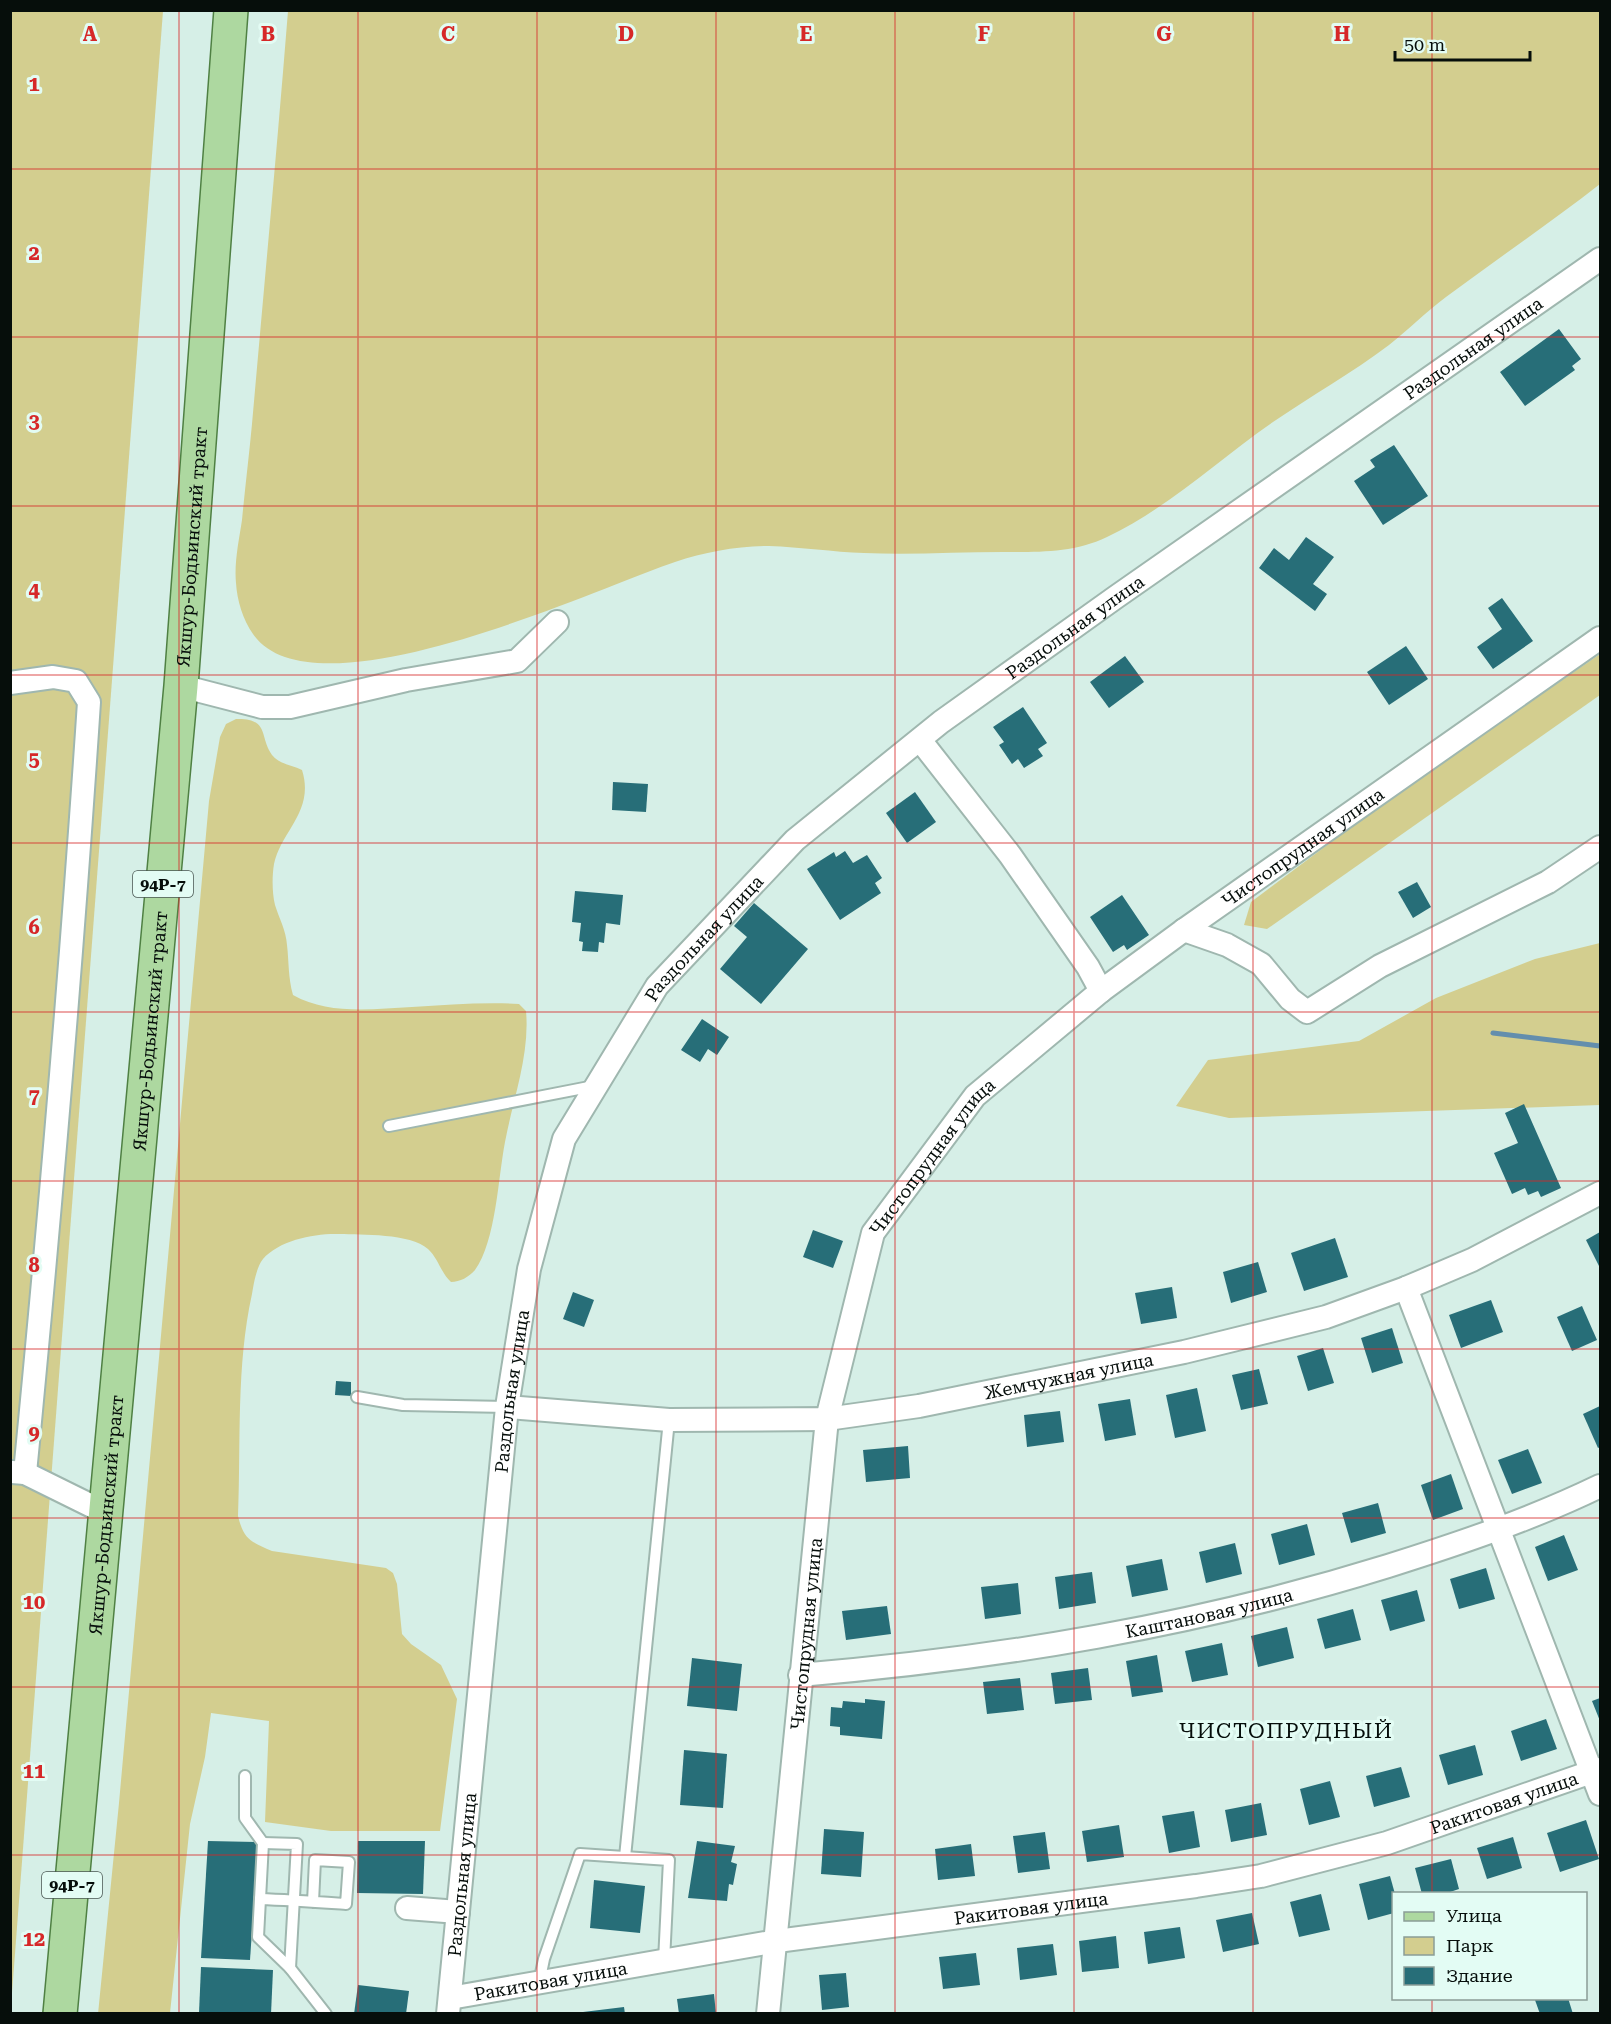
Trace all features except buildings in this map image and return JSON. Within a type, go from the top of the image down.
[{"type":"main road","name":"Якшур-Бодьинский тракт","points":[[60,2013],[181,686],[231,10]]},
{"type":"street","name":"Раздольная улица","points":[[449,2006],[507,1407],[529,1269],[564,1139],[657,986],[795,840],[941,722],[1600,259]]},
{"type":"street","points":[[181,686],[262,707],[290,707],[406,680],[517,661],[557,622]]},
{"type":"street","name":"Чистопрудная улица","points":[[768,2013],[777,1941],[800,1675],[827,1419],[873,1233],[975,1096],[1101,991],[1184,930],[1600,638]]},
{"type":"street","points":[[10,682],[53,677],[76,681],[89,702],[72,955],[48,1238],[18,1473],[106,1513]]},
{"type":"street","points":[[920,740],[1010,855],[1088,968],[1101,991]]},
{"type":"street","points":[[1184,930],[1227,945],[1261,964],[1290,999],[1307,1012],[1380,966],[1548,882],[1600,847]]},
{"type":"street","name":"Жемчужная улица","points":[[507,1407],[669,1420],[827,1419],[929,1404],[1184,1352],[1326,1317],[1406,1288],[1472,1260],[1600,1193]]},
{"type":"street","points":[[1406,1288],[1498,1530],[1596,1770],[1600,1794]]},
{"type":"street","name":"Каштановая улица","points":[[800,1675],[881,1668],[1053,1646],[1177,1622],[1317,1588],[1498,1530],[1600,1486]]},
{"type":"street","name":"Ракитовая улица","points":[[449,2006],[539,1983],[777,1941],[1261,1876],[1387,1843],[1596,1770]]},
{"type":"street","points":[[407,1908],[458,1912]]},
{"type":"lane","points":[[389,1126],[597,1085]]},
{"type":"lane","points":[[357,1397],[403,1405],[507,1407]]},
{"type":"lane","points":[[625,1857],[669,1420]]},
{"type":"lane","points":[[245,1776],[245,1818],[263,1843],[258,1937],[290,1968],[326,2013]]},
{"type":"lane","points":[[263,1843],[297,1844],[290,1968]]},
{"type":"lane","points":[[539,1983],[544,1959],[580,1854],[669,1860],[664,1961]]},
{"type":"lane","points":[[260,1899],[346,1904],[349,1862],[315,1860],[313,1902]]},
{"type":"green space","points":[[11,11],[163,11],[11,2006]]},
{"type":"green space","points":[[288,11],[1600,11],[1600,184],[1446,297],[1375,355],[1273,422],[1151,512],[1095,542],[1069,549],[1030,552],[882,554],[769,546],[733,548],[675,562],[522,620],[457,641],[392,657],[333,663],[285,657],[253,634],[249,628],[239,603],[236,560],[252,424]]},
{"type":"green space","points":[[1600,654],[1600,695],[1267,929],[1244,925],[1251,902],[1382,804]]},
{"type":"green space","points":[[236,719],[247,720],[259,725],[272,755],[302,770],[305,784],[301,809],[278,852],[273,879],[273,895],[284,929],[293,995],[321,1006],[335,1008],[381,1009],[506,1003],[519,1004],[526,1011],[526,1044],[505,1142],[492,1226],[488,1243],[475,1270],[464,1279],[451,1282],[428,1249],[398,1237],[330,1234],[309,1236],[288,1242],[270,1252],[259,1267],[243,1349],[238,1516],[246,1535],[253,1542],[272,1551],[386,1568],[393,1573],[397,1584],[402,1634],[411,1644],[441,1665],[457,1699],[440,1831],[331,1831],[265,1822],[269,1721],[211,1713],[205,1757],[190,1824],[170,2013],[98,2014],[209,801],[220,737],[226,724]]},
{"type":"green space","points":[[1600,943],[1600,1105],[1229,1118],[1176,1106],[1208,1060],[1359,1041],[1436,998],[1535,959]]},
{"type":"waterway","points":[[1493,1033],[1600,1046]]},
{"type":"district","name":"ЧИСТОПРУДНЫЙ","points":[[1286,1731]]}]
